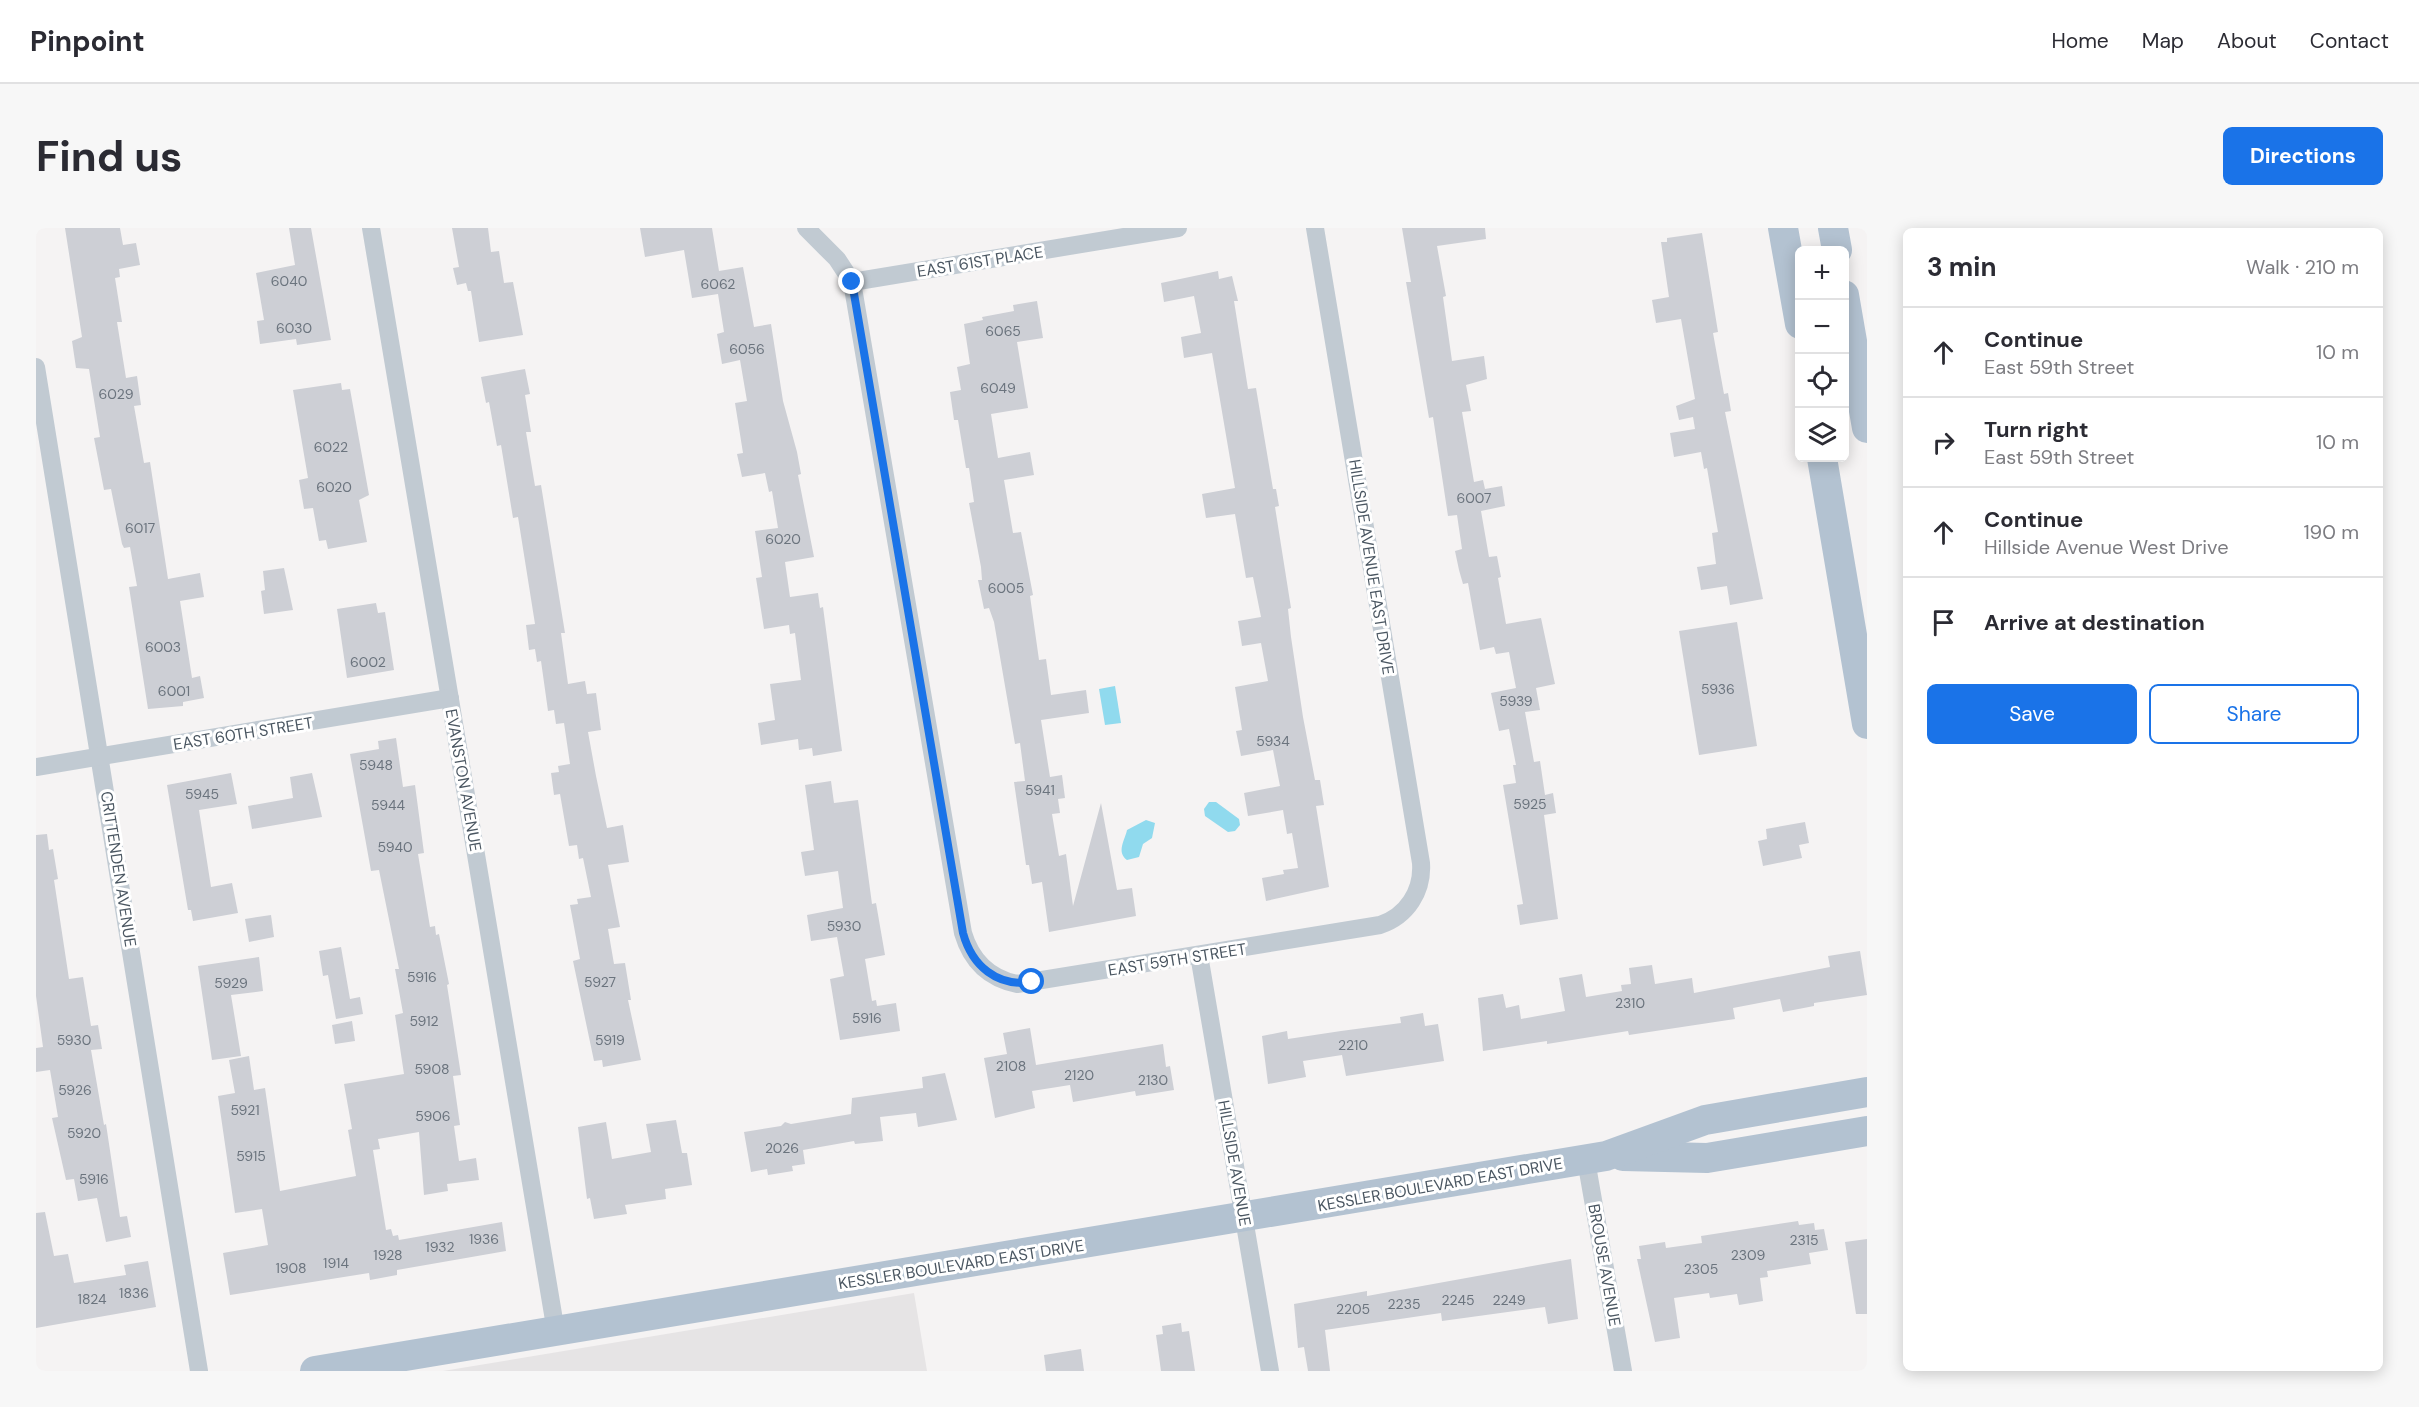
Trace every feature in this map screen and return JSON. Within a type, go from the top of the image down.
[{"type":"main road","points":[[1783,228],[1796,300]]},
{"type":"main road","points":[[1833,228],[1836,246]]},
{"type":"main road","points":[[1846,300],[1867,428]]},
{"type":"main road","points":[[1823,462],[1867,724]]},
{"type":"main road","name":"KESSLER BOULEVARD EAST DRIVE","points":[[1596,1158],[1705,1120],[1867,1092]]},
{"type":"main road","name":"KESSLER BOULEVARD EAST DRIVE","points":[[315,1371],[1596,1158],[1707,1158],[1867,1131]]},
{"type":"street","name":"EVANSTON AVENUE","points":[[371,228],[556,1332]]},
{"type":"street","points":[[806,228],[837,260],[852,282]]},
{"type":"street","name":"EAST 61ST PLACE","points":[[852,282],[1079,236],[1178,228]]},
{"type":"street","name":"HILLSIDE AVENUE EAST DRIVE","points":[[1315,228],[1421,863],[1420,882],[1409,905]]},
{"type":"street","name":"EAST 59TH STREET","points":[[852,282],[963,933],[973,957],[984,970],[998,978],[1017,984],[1380,925],[1396,917],[1409,905]]},
{"type":"street","name":"CRITTENDEN AVENUE","points":[[36,367],[199,1371]]},
{"type":"street","name":"EAST 60TH STREET","points":[[36,767],[450,698]]},
{"type":"street","name":"HILLSIDE AVENUE","points":[[1199,955],[1270,1371]]},
{"type":"street","name":"BROUSE AVENUE","points":[[1596,1158],[1623,1371]]},
{"type":"shaded area","points":[[914,1293],[927,1371],[443,1371]]},
{"type":"water","points":[[1115,686],[1121,723],[1105,725],[1099,689]]},
{"type":"water","points":[[1209,802],[1216,802],[1239,819],[1240,825],[1235,831],[1228,832],[1205,816],[1204,809]]},
{"type":"water","points":[[1146,820],[1155,823],[1152,838],[1143,844],[1139,857],[1127,860],[1122,853],[1122,846],[1127,830]]},
{"type":"building","points":[[65,228],[120,228],[123,245],[136,243],[140,265],[119,269],[120,277],[115,278],[122,322],[117,322],[126,378],[137,376],[141,405],[134,406],[144,463],[150,462],[168,579],[200,573],[204,597],[180,601],[192,678],[200,676],[204,698],[183,702],[183,706],[148,709],[129,587],[137,586],[130,547],[124,548],[122,544],[111,489],[104,490],[94,438],[100,437],[89,369],[76,368],[72,341],[82,337]]},
{"type":"building","points":[[289,228],[311,228],[331,340],[297,345],[296,339],[260,344],[257,321],[264,320],[256,273],[295,265]]},
{"type":"building","points":[[452,228],[488,228],[491,252],[499,251],[504,283],[513,282],[523,335],[479,342],[471,291],[468,291],[466,283],[457,285],[453,268],[459,267]]},
{"type":"building","points":[[640,228],[712,228],[719,271],[743,267],[754,327],[771,324],[783,401],[797,452],[801,474],[798,475],[814,557],[785,562],[790,597],[818,593],[820,608],[823,607],[842,751],[813,756],[812,748],[799,750],[798,739],[761,745],[758,723],[775,720],[770,684],[801,680],[795,633],[790,634],[789,625],[764,629],[756,578],[762,577],[755,531],[778,528],[772,491],[769,492],[765,473],[742,477],[737,454],[743,453],[735,403],[747,401],[740,360],[722,364],[717,334],[724,332],[718,294],[692,298],[684,250],[645,257]]},
{"type":"building","points":[[1402,228],[1485,228],[1486,239],[1437,246],[1446,296],[1443,297],[1452,361],[1484,356],[1487,379],[1466,385],[1471,411],[1462,412],[1474,482],[1483,480],[1485,489],[1502,486],[1505,506],[1481,511],[1489,557],[1497,556],[1501,577],[1498,578],[1506,624],[1541,618],[1555,684],[1536,688],[1540,710],[1525,712],[1534,762],[1540,761],[1545,795],[1553,793],[1556,813],[1544,815],[1558,919],[1520,925],[1517,905],[1523,904],[1503,785],[1516,783],[1513,765],[1516,765],[1509,729],[1499,731],[1491,693],[1516,688],[1509,652],[1496,654],[1494,647],[1480,650],[1468,583],[1463,584],[1459,570],[1455,551],[1462,549],[1457,515],[1448,516],[1433,417],[1429,418],[1406,282],[1411,282]]},
{"type":"building","points":[[1702,233],[1718,332],[1713,333],[1724,394],[1728,393],[1731,411],[1725,412],[1763,599],[1730,605],[1727,586],[1701,590],[1697,567],[1716,564],[1712,533],[1718,532],[1707,468],[1704,469],[1701,452],[1674,457],[1670,433],[1695,429],[1693,417],[1679,420],[1676,406],[1695,399],[1681,319],[1656,323],[1652,300],[1669,297],[1661,242],[1667,242],[1667,238]]},
{"type":"building","points":[[1218,271],[1219,279],[1232,276],[1238,301],[1234,301],[1248,389],[1256,388],[1273,489],[1276,489],[1279,506],[1275,507],[1291,608],[1288,609],[1291,637],[1303,717],[1315,780],[1320,780],[1324,805],[1316,806],[1329,887],[1266,901],[1262,878],[1284,874],[1283,870],[1298,868],[1292,833],[1287,834],[1283,810],[1248,816],[1244,793],[1280,786],[1273,750],[1241,756],[1236,731],[1242,730],[1235,687],[1268,681],[1261,643],[1242,646],[1238,621],[1261,617],[1253,577],[1246,578],[1235,514],[1206,518],[1202,494],[1235,488],[1212,353],[1184,358],[1181,337],[1201,333],[1194,296],[1164,302],[1161,283]]},
{"type":"building","points":[[1037,301],[1043,338],[1017,342],[1028,408],[991,414],[998,458],[1030,452],[1034,475],[1004,480],[1013,533],[1021,532],[1033,595],[1030,596],[1039,660],[1046,659],[1051,695],[1086,690],[1089,713],[1041,720],[1050,777],[1062,775],[1065,798],[1058,799],[1060,813],[1052,814],[1059,856],[1066,854],[1073,906],[1101,803],[1117,890],[1132,888],[1136,916],[1049,932],[1042,882],[1032,884],[1029,865],[1026,865],[1014,782],[1025,781],[1020,743],[1015,744],[994,622],[989,608],[984,609],[978,580],[982,580],[981,567],[969,503],[974,502],[969,468],[966,468],[958,420],[954,420],[950,392],[961,390],[957,367],[970,364],[964,324],[983,320],[982,317],[1014,311],[1013,305]]},
{"type":"building","points":[[525,369],[530,394],[525,395],[531,432],[526,432],[535,486],[541,485],[565,633],[561,633],[568,684],[585,681],[587,694],[596,693],[601,730],[588,732],[596,776],[607,828],[623,825],[629,862],[608,865],[620,927],[608,929],[614,964],[625,963],[631,1000],[628,1000],[641,1060],[603,1067],[602,1060],[594,1061],[573,961],[580,959],[570,905],[578,904],[577,899],[591,897],[583,858],[579,859],[577,845],[569,846],[560,794],[554,795],[551,773],[559,772],[558,766],[570,764],[564,723],[556,724],[554,710],[548,711],[541,661],[537,662],[535,649],[529,650],[526,625],[535,624],[518,517],[513,518],[501,445],[497,446],[489,402],[486,403],[481,377]]},
{"type":"building","points":[[341,383],[342,390],[350,389],[369,495],[359,500],[367,542],[328,549],[326,540],[319,541],[313,508],[304,509],[299,480],[308,478],[293,390]]},
{"type":"building","points":[[284,568],[293,610],[264,614],[261,591],[265,590],[263,571]]},
{"type":"building","points":[[376,603],[378,613],[385,612],[394,670],[347,678],[337,609]]},
{"type":"building","points":[[1737,622],[1757,746],[1699,755],[1679,631]]},
{"type":"building","points":[[396,738],[403,787],[415,785],[424,853],[418,854],[430,927],[435,926],[436,935],[439,934],[449,984],[447,985],[461,1075],[453,1076],[460,1125],[454,1126],[459,1161],[476,1158],[479,1180],[447,1184],[448,1191],[424,1195],[419,1132],[378,1139],[380,1149],[373,1150],[386,1230],[391,1229],[393,1236],[398,1235],[399,1240],[502,1222],[506,1251],[397,1270],[397,1275],[370,1280],[369,1273],[230,1295],[223,1253],[268,1245],[262,1209],[235,1213],[218,1096],[235,1093],[229,1060],[249,1056],[254,1090],[265,1088],[280,1191],[356,1176],[348,1130],[352,1129],[344,1084],[404,1074],[395,1015],[403,1013],[395,969],[399,969],[379,870],[371,871],[350,754],[379,749],[378,741]]},
{"type":"building","points":[[231,773],[237,804],[199,810],[211,887],[232,883],[238,913],[193,921],[191,910],[188,910],[167,785]]},
{"type":"building","points":[[312,773],[322,817],[252,829],[248,806],[293,798],[290,777]]},
{"type":"building","points":[[831,781],[834,803],[858,800],[872,904],[876,903],[885,955],[865,959],[872,1001],[876,1000],[877,1006],[896,1003],[900,1031],[840,1040],[830,979],[844,976],[837,937],[811,941],[807,915],[843,908],[838,871],[805,876],[801,852],[814,850],[805,785]]},
{"type":"building","points":[[1805,822],[1809,843],[1799,845],[1802,858],[1763,866],[1758,841],[1767,839],[1766,829]]},
{"type":"building","points":[[47,834],[49,850],[53,849],[58,879],[54,880],[69,979],[83,977],[91,1026],[98,1025],[102,1049],[91,1050],[104,1125],[106,1124],[120,1217],[127,1216],[131,1237],[106,1242],[97,1198],[78,1201],[74,1179],[66,1180],[52,1118],[58,1117],[50,1070],[36,1072],[36,1048],[43,1047],[36,996],[36,835]]},
{"type":"building","points":[[271,915],[274,937],[249,942],[245,919]]},
{"type":"building","points":[[341,947],[350,999],[360,997],[363,1014],[336,1019],[328,975],[323,976],[319,951]]},
{"type":"building","points":[[1860,951],[1867,995],[1814,1003],[1814,1006],[1783,1012],[1780,999],[1733,1008],[1735,1019],[1629,1035],[1628,1031],[1547,1044],[1547,1041],[1483,1051],[1478,998],[1503,994],[1506,1008],[1519,1005],[1521,1019],[1565,1011],[1559,978],[1582,974],[1586,997],[1622,991],[1621,985],[1631,984],[1629,968],[1652,965],[1655,984],[1692,978],[1694,993],[1830,967],[1828,956]]},
{"type":"building","points":[[259,957],[263,991],[231,995],[241,1056],[212,1060],[198,966]]},
{"type":"building","points":[[1423,1013],[1425,1026],[1438,1024],[1444,1061],[1346,1076],[1342,1055],[1303,1061],[1306,1077],[1268,1084],[1262,1036],[1287,1031],[1288,1039],[1401,1023],[1400,1017]]},
{"type":"building","points":[[352,1021],[355,1041],[335,1044],[332,1025]]},
{"type":"building","points":[[1030,1028],[1036,1065],[1163,1044],[1166,1067],[1170,1066],[1174,1090],[1136,1096],[1135,1091],[1073,1102],[1070,1085],[1032,1091],[1035,1108],[995,1118],[984,1058],[1007,1054],[1003,1033]]},
{"type":"building","points":[[945,1073],[957,1120],[918,1127],[916,1113],[880,1117],[883,1141],[855,1144],[854,1141],[803,1150],[805,1164],[792,1166],[793,1171],[768,1175],[767,1169],[751,1172],[744,1132],[781,1126],[785,1122],[791,1124],[851,1114],[852,1098],[923,1088],[922,1077]]},
{"type":"building","points":[[676,1120],[682,1153],[687,1153],[692,1185],[665,1189],[666,1199],[625,1205],[627,1214],[594,1219],[590,1198],[587,1199],[578,1127],[606,1122],[612,1159],[651,1152],[646,1124]]},
{"type":"building","points":[[45,1212],[54,1256],[68,1254],[74,1283],[126,1275],[124,1265],[148,1261],[156,1307],[36,1328],[36,1213]]},
{"type":"building","points":[[1798,1221],[1799,1225],[1814,1223],[1815,1230],[1824,1229],[1828,1250],[1809,1253],[1811,1264],[1767,1271],[1768,1277],[1760,1278],[1763,1301],[1739,1305],[1737,1294],[1710,1298],[1709,1293],[1674,1298],[1680,1338],[1655,1342],[1637,1259],[1641,1259],[1639,1246],[1665,1242],[1666,1248],[1702,1243],[1701,1236]]},
{"type":"building","points":[[1867,1239],[1867,1314],[1856,1314],[1845,1242]]},
{"type":"building","points":[[1571,1259],[1578,1319],[1548,1324],[1545,1307],[1442,1321],[1441,1313],[1325,1330],[1330,1371],[1308,1371],[1304,1347],[1298,1348],[1294,1304],[1367,1291],[1367,1296]]},
{"type":"building","points":[[1181,1323],[1182,1332],[1189,1331],[1195,1371],[1161,1371],[1156,1335],[1163,1334],[1162,1326]]},
{"type":"building","points":[[1081,1349],[1084,1371],[1046,1371],[1044,1355]]},
{"type":"route","points":[[852,282],[963,933],[973,957],[984,970],[1007,982],[1017,984],[1032,982]]}]
